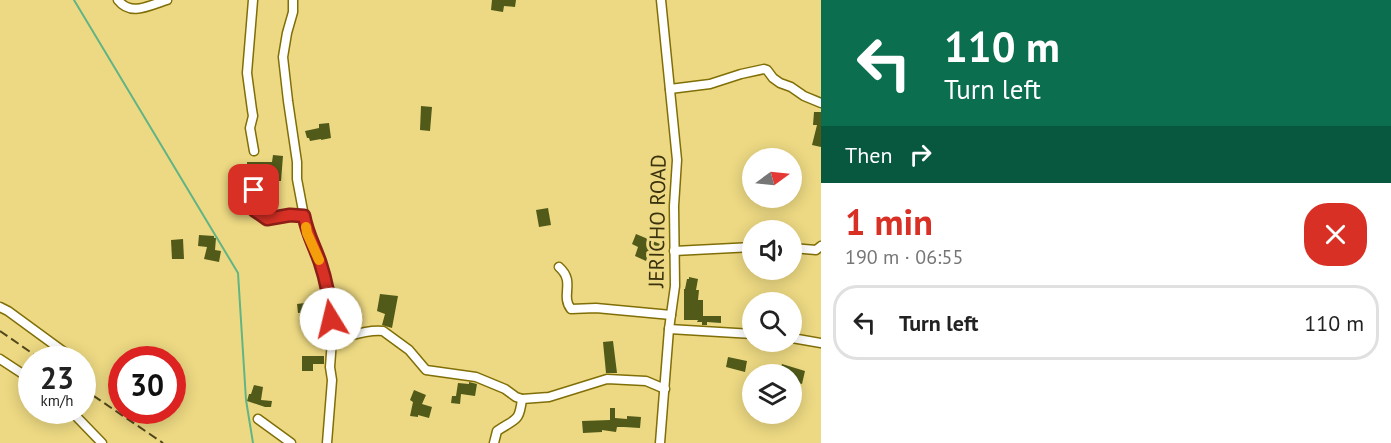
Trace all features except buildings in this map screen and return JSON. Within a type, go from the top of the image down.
[{"type":"street","points":[[118,0],[122,6],[135,9],[167,0]]},
{"type":"street","points":[[254,0],[246,73],[253,116],[250,128],[254,151]]},
{"type":"street","points":[[294,0],[283,57],[297,162],[297,179],[307,233],[319,261],[330,304],[332,380],[327,443]]},
{"type":"street","name":"JERICHO ROAD","points":[[660,443],[669,329],[675,286],[674,206],[677,160],[661,0]]},
{"type":"street","points":[[670,89],[710,84],[764,69],[780,83],[821,104]]},
{"type":"street","points":[[250,181],[254,190],[254,210],[267,219],[290,215],[304,216]]},
{"type":"street","points":[[802,248],[816,249],[821,246]]},
{"type":"street","points":[[674,251],[742,248]]},
{"type":"street","points":[[559,267],[566,273],[567,299],[571,309],[596,308],[671,315]]},
{"type":"street","points":[[0,307],[56,346]]},
{"type":"street","points":[[669,329],[742,333]]},
{"type":"street","points":[[332,340],[378,330],[383,331],[409,350],[426,370],[476,377],[522,399],[549,397],[607,379],[646,381],[665,389]]},
{"type":"street","points":[[802,340],[821,343]]},
{"type":"street","points":[[0,359],[18,371]]},
{"type":"street","points":[[494,443],[497,431],[518,418],[521,413],[522,399]]},
{"type":"street","points":[[258,419],[291,443]]},
{"type":"street","points":[[84,424],[102,443]]},
{"type":"waterway","points":[[74,0],[238,273],[246,400],[253,443]]},
{"type":"railway","points":[[0,331],[22,346]]},
{"type":"railway","points":[[96,398],[163,443]]},
{"type":"slow traffic","points":[[306,227],[319,260]]},
{"type":"route","points":[[254,190],[254,210],[267,219],[290,215],[304,216],[307,233],[323,276],[331,319]]}]
